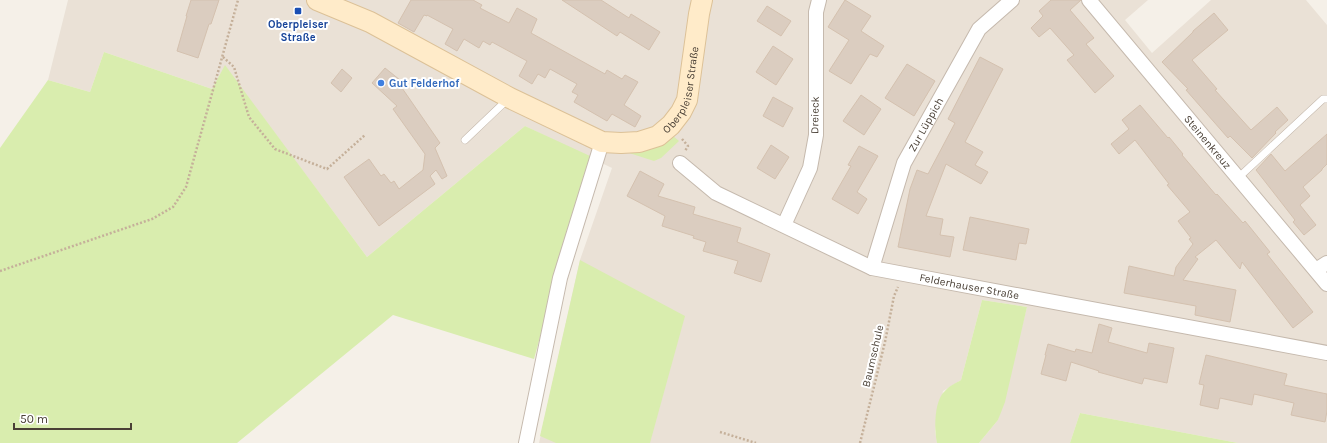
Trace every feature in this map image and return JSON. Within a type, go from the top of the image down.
[{"type":"main road","name":"Oberpleiser Straße","points":[[317,0],[370,22],[510,98],[602,142],[621,143],[639,142],[658,136],[671,125],[682,112],[687,100],[702,0]]},
{"type":"street","name":"Dreieck","points":[[784,225],[810,168],[816,135],[816,12],[819,0]]},
{"type":"street","name":"Zur Lüppich","points":[[872,268],[904,163],[979,29],[1012,0]]},
{"type":"street","name":"Steinenkreuz","points":[[1089,0],[1186,114],[1238,178],[1322,267],[1327,284]]},
{"type":"street","points":[[526,443],[560,278],[602,142]]},
{"type":"street","name":"Felderhauser Straße","points":[[680,163],[716,193],[872,268],[1327,352]]},
{"type":"lane","points":[[466,140],[510,98]]},
{"type":"lane","points":[[1238,178],[1323,99],[1327,99]]},
{"type":"path","points":[[0,271],[152,219],[173,207],[186,187],[238,0]]},
{"type":"path","points":[[223,57],[234,67],[249,117],[275,149],[327,169],[365,135]]},
{"type":"path","points":[[671,125],[688,146],[680,163]]},
{"type":"path","name":"Baumschule","points":[[860,443],[885,342],[894,296],[903,273]]},
{"type":"path","points":[[720,432],[756,443]]},
{"type":"shaded area","points":[[68,0],[1148,0],[1125,20],[1152,53],[1211,0],[1306,0],[1327,25],[1327,443],[1238,443],[1080,413],[1070,443],[979,443],[998,420],[1027,307],[982,300],[961,380],[943,391],[935,431],[937,443],[539,443],[580,260],[612,168],[525,126],[367,257],[225,66],[212,89],[104,52],[90,92],[48,80]]},
{"type":"green space","points":[[104,52],[212,89],[225,65],[367,257],[525,126],[590,156],[534,359],[393,315],[237,443],[0,443],[0,148],[48,80],[90,92]]},
{"type":"green space","points":[[673,136],[679,141],[661,158],[654,161],[626,152],[652,149]]},
{"type":"green space","points":[[580,260],[685,316],[650,443],[556,443],[540,436]]},
{"type":"green space","points":[[982,300],[1027,307],[1005,402],[998,420],[979,443],[937,443],[935,423],[939,401],[941,395],[947,389],[961,380]]},
{"type":"green space","points":[[1080,413],[1238,443],[1070,443]]},
{"type":"building","points":[[191,0],[219,0],[211,24],[209,24],[198,58],[177,51]]},
{"type":"building","points":[[411,0],[473,0],[482,5],[480,8],[509,23],[517,8],[537,19],[531,33],[605,74],[607,70],[622,79],[625,75],[638,82],[624,105],[641,116],[635,127],[612,114],[607,121],[574,102],[578,95],[572,92],[577,84],[550,69],[545,78],[538,74],[532,84],[519,76],[527,61],[492,42],[490,45],[483,41],[479,48],[464,39],[457,51],[445,44],[453,29],[427,15],[424,15],[414,32],[398,23]]},
{"type":"building","points":[[562,0],[601,0],[629,18],[631,14],[660,32],[649,50],[620,32],[617,36]]},
{"type":"building","points":[[845,0],[871,16],[861,31],[884,46],[877,57],[870,54],[851,84],[829,71],[849,40],[828,27]]},
{"type":"building","points":[[1051,0],[1081,0],[1070,10],[1094,38],[1086,44],[1114,76],[1095,93],[1067,60],[1074,55],[1050,28],[1039,37],[1031,28],[1043,16],[1039,11]]},
{"type":"building","points":[[767,6],[791,21],[781,36],[757,21]]},
{"type":"building","points":[[1214,13],[1228,30],[1192,60],[1217,89],[1215,90],[1251,130],[1277,107],[1288,120],[1252,158],[1230,136],[1228,138],[1186,90],[1188,89],[1162,62],[1193,31]]},
{"type":"building","points":[[773,46],[793,59],[776,85],[756,72]]},
{"type":"building","points":[[980,57],[1003,69],[965,142],[983,152],[975,165],[988,172],[981,184],[946,164],[926,216],[943,219],[940,235],[954,237],[950,257],[898,247],[910,189],[917,170],[928,174],[955,123],[948,119]]},
{"type":"building","points":[[907,64],[935,81],[914,116],[885,98]]},
{"type":"building","points":[[385,68],[405,84],[402,88],[440,143],[435,148],[447,176],[442,179],[436,170],[430,176],[435,184],[379,226],[344,177],[369,159],[381,176],[384,174],[391,183],[394,181],[399,189],[423,170],[425,154],[393,109],[397,106],[372,83]]},
{"type":"building","points":[[342,69],[352,78],[341,92],[331,83]]},
{"type":"building","points":[[861,95],[881,109],[864,135],[843,121]]},
{"type":"building","points":[[773,97],[793,108],[783,127],[763,116]]},
{"type":"building","points":[[1140,105],[1168,138],[1169,137],[1183,154],[1182,155],[1216,195],[1217,194],[1243,223],[1245,221],[1270,252],[1267,254],[1313,312],[1293,328],[1242,262],[1240,269],[1216,240],[1195,257],[1198,259],[1183,280],[1236,290],[1230,322],[1195,315],[1196,306],[1124,293],[1129,266],[1174,276],[1176,267],[1193,244],[1189,239],[1191,238],[1178,221],[1190,212],[1167,185],[1169,184],[1135,140],[1119,154],[1111,144],[1129,129],[1122,120]]},
{"type":"building","points":[[1327,134],[1327,164],[1303,187],[1310,196],[1300,205],[1316,225],[1304,235],[1293,222],[1295,220],[1256,170],[1271,154],[1285,171]]},
{"type":"building","points":[[771,145],[789,157],[775,179],[757,168]]},
{"type":"building","points":[[859,146],[878,156],[857,192],[867,199],[858,214],[832,199],[851,166],[848,165]]},
{"type":"building","points":[[640,171],[664,184],[658,196],[695,207],[693,214],[741,228],[737,242],[770,254],[761,282],[734,273],[738,261],[703,251],[706,242],[693,238],[694,236],[662,226],[665,216],[627,196]]},
{"type":"building","points":[[970,217],[1029,229],[1026,244],[1019,243],[1016,260],[963,250]]},
{"type":"building","points":[[1099,324],[1112,328],[1108,342],[1147,353],[1149,343],[1174,348],[1167,383],[1144,378],[1142,384],[1098,372],[1099,371],[1071,362],[1066,381],[1041,374],[1048,344],[1075,352],[1076,349],[1092,353]]},
{"type":"building","points":[[1206,355],[1287,374],[1284,385],[1327,394],[1327,411],[1325,422],[1291,415],[1294,403],[1254,394],[1252,405],[1220,398],[1218,409],[1200,405],[1204,385],[1199,384]]},
{"type":"place","name":"Oberpleiser Straße","points":[[298,11]]},
{"type":"place","name":"Gut Felderhof","points":[[381,83]]}]
